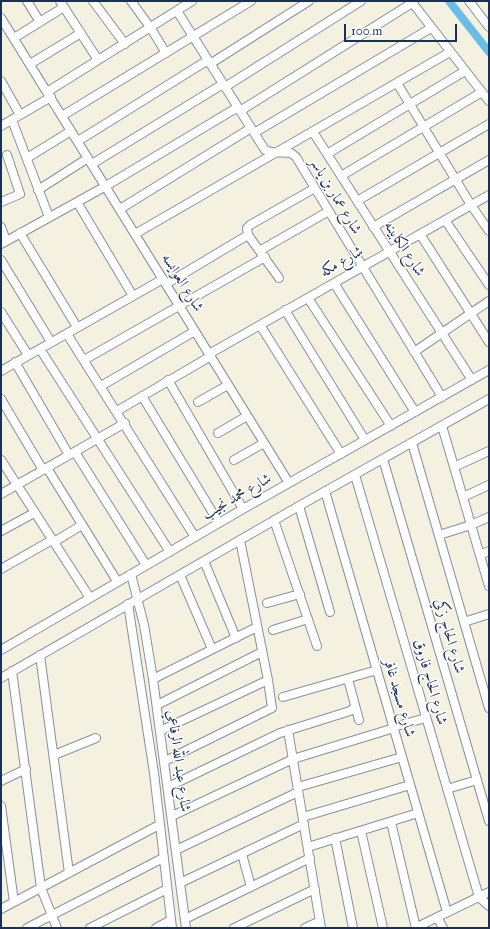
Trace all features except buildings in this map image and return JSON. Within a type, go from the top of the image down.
[{"type":"street","points":[[27,1],[40,22]]},
{"type":"street","points":[[93,1],[125,44]]},
{"type":"street","points":[[131,1],[150,27],[166,53]]},
{"type":"street","points":[[1,126],[20,115],[98,60],[192,1]]},
{"type":"street","points":[[62,116],[251,1]]},
{"type":"street","points":[[78,141],[309,1]]},
{"type":"street","points":[[38,190],[224,85],[361,1]]},
{"type":"street","points":[[469,1],[488,24]]},
{"type":"street","points":[[1,227],[4,242],[106,186],[239,109],[411,2],[489,101]]},
{"type":"street","points":[[14,38],[40,22],[62,4],[98,60]]},
{"type":"street","name":"شارع عمار بن ياسر","points":[[177,11],[265,150],[294,155],[329,211],[361,267],[442,397]]},
{"type":"street","name":"شارع العوايسه","points":[[1,18],[289,483]]},
{"type":"street","points":[[120,209],[431,28]]},
{"type":"street","points":[[30,64],[81,33]]},
{"type":"street","points":[[135,234],[267,157],[280,152],[450,52]]},
{"type":"street","points":[[327,154],[465,71]]},
{"type":"street","points":[[1,81],[20,115]]},
{"type":"street","points":[[397,82],[471,205],[489,231]]},
{"type":"street","points":[[341,176],[482,92]]},
{"type":"street","points":[[12,120],[49,217]]},
{"type":"street","points":[[357,201],[489,124]]},
{"type":"street","points":[[27,158],[72,131]]},
{"type":"street","name":"شارع الكابينه","points":[[313,132],[472,380]]},
{"type":"street","points":[[1,202],[20,194],[7,155]]},
{"type":"street","points":[[374,227],[489,160]]},
{"type":"street","points":[[279,278],[248,235],[247,228],[315,188]]},
{"type":"street","name":"شارع مكه","points":[[116,411],[285,310],[489,195]]},
{"type":"street","points":[[77,202],[133,296]]},
{"type":"street","points":[[84,360],[179,306],[329,211]]},
{"type":"street","points":[[445,220],[489,284]]},
{"type":"street","points":[[20,233],[77,328]]},
{"type":"street","points":[[420,234],[489,342]]},
{"type":"street","points":[[1,370],[133,296],[164,282],[248,235]]},
{"type":"street","points":[[1,260],[51,342]]},
{"type":"street","points":[[334,283],[415,412]]},
{"type":"street","points":[[308,298],[391,426]]},
{"type":"street","points":[[414,352],[489,301]]},
{"type":"street","points":[[285,310],[365,440]]},
{"type":"street","points":[[1,312],[28,355]]},
{"type":"street","points":[[260,325],[341,454]]},
{"type":"street","points":[[101,386],[195,331]]},
{"type":"street","points":[[67,334],[125,423],[195,537]]},
{"type":"street","points":[[40,348],[170,552]]},
{"type":"street","points":[[15,362],[72,453],[146,565]]},
{"type":"street","name":"شارع محمد نجيب","points":[[1,650],[243,509],[489,370]]},
{"type":"street","points":[[168,380],[243,509]]},
{"type":"street","points":[[198,402],[228,385]]},
{"type":"street","points":[[142,396],[219,523]]},
{"type":"street","points":[[1,399],[117,582]]},
{"type":"street","points":[[57,928],[41,888],[26,769],[5,673],[40,655],[274,520],[489,399]]},
{"type":"street","points":[[218,433],[247,416]]},
{"type":"street","points":[[1,494],[125,423]]},
{"type":"street","points":[[442,426],[489,584]]},
{"type":"street","points":[[412,442],[489,708]]},
{"type":"street","points":[[234,460],[264,443]]},
{"type":"street","points":[[454,467],[489,452]]},
{"type":"street","name":"شارع الحاج زكي","points":[[383,459],[489,821]]},
{"type":"street","points":[[1,460],[90,598]]},
{"type":"street","name":"شارع الحاج فاروق","points":[[355,475],[479,897]]},
{"type":"street","points":[[463,497],[489,485]]},
{"type":"street","name":"شارع مسجد غافر","points":[[325,491],[447,912]]},
{"type":"street","points":[[299,506],[330,612]]},
{"type":"street","points":[[1,531],[34,513]]},
{"type":"street","points":[[438,535],[471,525],[489,517]]},
{"type":"street","points":[[274,520],[318,646]]},
{"type":"street","points":[[1,569],[82,525]]},
{"type":"street","points":[[165,761],[272,708],[268,680],[240,540]]},
{"type":"street","points":[[480,555],[489,551]]},
{"type":"street","points":[[204,561],[236,638]]},
{"type":"street","name":"شارع عبد الله الرفاعي","points":[[130,574],[138,598],[153,678],[186,928]]},
{"type":"street","points":[[180,574],[212,649]]},
{"type":"street","points":[[267,603],[300,594]]},
{"type":"street","name":"شارع عبد الله الرفاعي","points":[[128,604],[153,766],[172,924]]},
{"type":"street","points":[[464,622],[489,614]]},
{"type":"street","points":[[273,630],[308,619]]},
{"type":"street","points":[[153,678],[257,627]]},
{"type":"street","points":[[157,705],[262,652]]},
{"type":"street","points":[[40,655],[69,873]]},
{"type":"street","points":[[283,697],[377,670]]},
{"type":"street","points":[[348,678],[359,720]]},
{"type":"street","points":[[160,731],[268,680]]},
{"type":"street","points":[[168,787],[288,730],[350,711],[355,707]]},
{"type":"street","points":[[172,816],[293,759],[426,718]]},
{"type":"street","points":[[288,730],[321,924],[305,928]]},
{"type":"street","points":[[54,755],[96,738]]},
{"type":"street","points":[[176,850],[298,790],[402,758]]},
{"type":"street","points":[[1,781],[26,769]]},
{"type":"street","points":[[447,789],[477,780]]},
{"type":"street","points":[[180,883],[242,854],[303,821],[410,785]]},
{"type":"street","points":[[1,806],[14,902]]},
{"type":"street","points":[[308,847],[418,813]]},
{"type":"street","points":[[390,822],[416,928],[489,892]]},
{"type":"street","points":[[1,910],[159,825]]},
{"type":"street","points":[[361,831],[382,928]]},
{"type":"street","points":[[335,838],[353,928]]},
{"type":"street","points":[[242,854],[251,887]]},
{"type":"street","points":[[27,928],[163,858]]},
{"type":"street","points":[[185,919],[310,858]]},
{"type":"street","points":[[90,928],[167,889]]},
{"type":"street","points":[[234,928],[315,889]]},
{"type":"street","points":[[479,897],[489,906]]},
{"type":"street","points":[[437,917],[443,928]]},
{"type":"street","points":[[156,928],[172,924]]},
{"type":"waterway","points":[[449,1],[489,52]]}]
